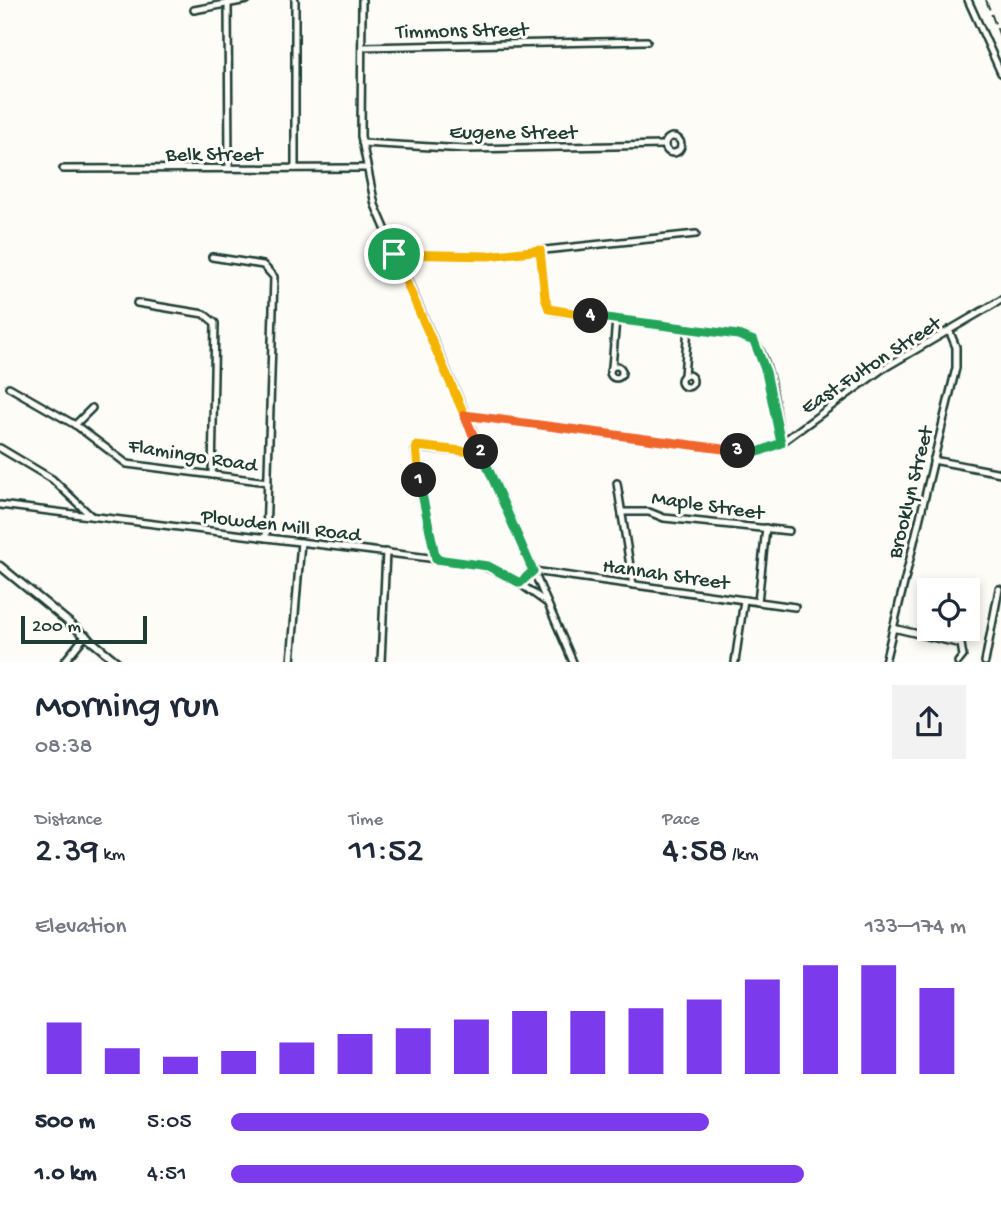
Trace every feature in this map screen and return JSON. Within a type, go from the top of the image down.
[{"type":"main road","points":[[0,566],[117,662]]},
{"type":"street","points":[[194,10],[247,0]]},
{"type":"street","points":[[295,0],[295,168]]},
{"type":"street","points":[[362,0],[362,143],[365,168],[375,205],[573,662]]},
{"type":"street","points":[[968,0],[1001,73]]},
{"type":"street","points":[[228,3],[229,168]]},
{"type":"street","name":"Timmons Street","points":[[362,47],[647,41]]},
{"type":"street","name":"Eugene Street","points":[[362,143],[466,149],[664,145]]},
{"type":"street","name":"Belk Street","points":[[63,169],[365,168]]},
{"type":"street","points":[[394,254],[488,256],[696,234]]},
{"type":"street","points":[[540,250],[545,297],[549,309],[738,335],[754,341],[766,372],[781,443]]},
{"type":"street","name":"Flamingo Road","points":[[212,257],[263,265],[273,276],[266,538]]},
{"type":"street","name":"East Fulton Street","points":[[464,415],[747,452],[765,450],[781,443],[873,375],[1001,300]]},
{"type":"street","points":[[137,303],[204,314],[215,323],[212,475]]},
{"type":"street","points":[[612,367],[617,319]]},
{"type":"street","points":[[684,375],[688,328]]},
{"type":"street","name":"Brooklyn Street","points":[[885,662],[956,368],[956,347],[949,330]]},
{"type":"street","name":"Flamingo Road","points":[[9,387],[75,425],[127,464],[268,482]]},
{"type":"street","points":[[75,425],[92,408]]},
{"type":"street","points":[[436,559],[420,490],[415,448],[419,446],[481,453]]},
{"type":"street","points":[[0,448],[52,479],[91,516]]},
{"type":"street","points":[[933,460],[1001,473]]},
{"type":"street","points":[[617,483],[633,585]]},
{"type":"street","name":"Plowden Mill Road","points":[[0,505],[488,566],[520,583],[547,603]]},
{"type":"street","name":"Maple Street","points":[[623,512],[644,511],[664,519],[789,531]]},
{"type":"street","points":[[758,602],[766,528]]},
{"type":"street","points":[[292,662],[301,542]]},
{"type":"street","points":[[381,662],[386,552]]},
{"type":"street","points":[[520,583],[533,571]]},
{"type":"street","name":"Hannah Street","points":[[533,571],[795,607]]},
{"type":"street","points":[[985,662],[999,589]]},
{"type":"street","points":[[735,662],[744,600]]},
{"type":"street","points":[[893,628],[961,644],[963,656],[958,662]]},
{"type":"street","points":[[64,662],[86,635]]},
{"type":"railway","points":[[986,0],[1001,39]]},
{"type":"route","points":[[394,254],[452,385],[464,415],[481,453],[419,446],[415,448],[420,490],[436,559],[488,566],[520,583],[533,571],[464,415],[747,452],[758,452],[781,443],[775,406],[761,354],[754,341],[747,337],[553,311],[546,303],[540,250],[488,256],[394,254]]}]
